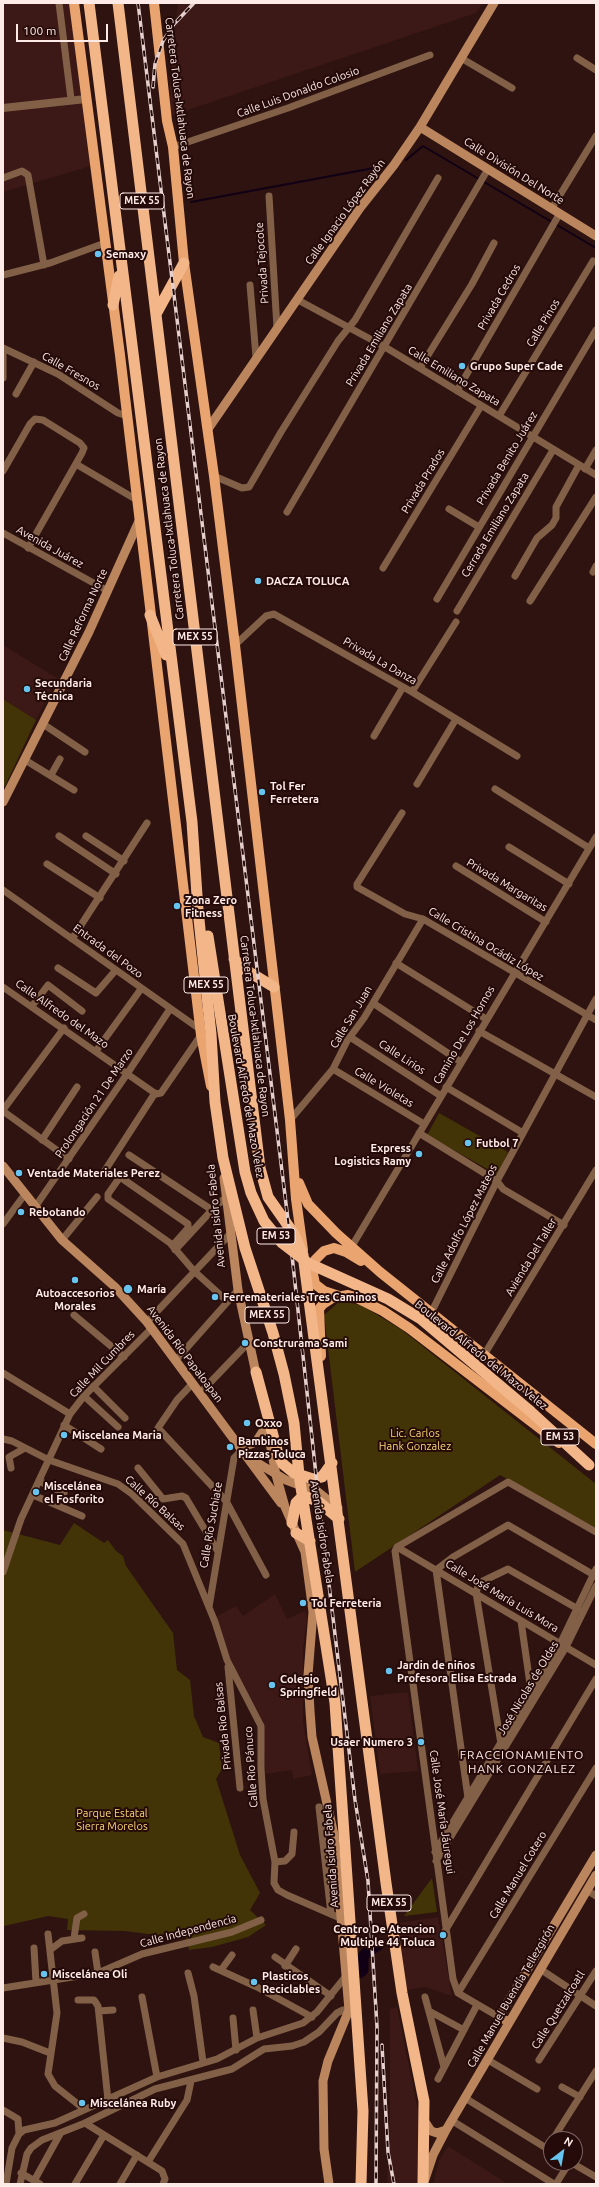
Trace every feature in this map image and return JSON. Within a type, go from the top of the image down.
[{"type":"highway","name":"Carretera Toluca-Ixtlahuaca de Rayon","points":[[89,3],[196,867],[198,910],[211,1034],[215,1102],[223,1158]]},
{"type":"highway","name":"Carretera Toluca-Ixtlahuaca de Rayon","points":[[118,3],[261,1177],[268,1197],[294,1234],[303,1255]]},
{"type":"highway","points":[[156,314],[184,263]]},
{"type":"highway","points":[[113,305],[121,266]]},
{"type":"highway","points":[[150,615],[172,673]]},
{"type":"highway","name":"Boulevard Alfredo del Mazo Velez","points":[[196,867],[245,1172],[250,1193],[264,1221],[285,1246],[308,1263],[376,1293],[421,1319],[530,1411],[592,1468]]},
{"type":"highway","points":[[234,959],[244,969],[274,987]]},
{"type":"highway","name":"Avenida Isidro Fabela","points":[[223,1158],[246,1248],[279,1352],[294,1423],[300,1480],[335,1702],[363,2111],[361,2184]]},
{"type":"highway","name":"Avenida Isidro Fabela","points":[[303,1255],[339,1513],[343,1561],[386,1883],[402,1993],[424,2101],[425,2122],[423,2184]]},
{"type":"highway","points":[[256,1372],[278,1454],[288,1469],[300,1480],[319,1478],[332,1463]]},
{"type":"highway","points":[[305,1552],[310,1541],[294,1528],[295,1505],[303,1498],[311,1498],[339,1513]]},
{"type":"highway","points":[[349,2010],[352,2033],[359,2056]]},
{"type":"main road","name":"Carretera Toluca-Ixtlahuaca de Rayon","points":[[74,3],[127,416],[201,1032],[206,1067],[215,1102]]},
{"type":"main road","name":"Carretera Toluca-Ixtlahuaca de Rayon","points":[[154,3],[167,121],[173,147],[184,263],[208,429],[235,645],[290,1120],[294,1170]]},
{"type":"main road","name":"Calle Ignacio López Rayón","points":[[208,429],[256,357],[298,300],[360,208],[394,165],[420,127],[494,3]]},
{"type":"main road","name":"Calle División Del Norte","points":[[420,127],[486,172],[596,236]]},
{"type":"main road","name":"Calle Reforma Norte","points":[[4,796],[25,760],[43,724],[108,591],[139,521]]},
{"type":"main road","name":"Avenida Isidro Fabela","points":[[223,1158],[230,1234],[238,1290],[276,1474],[284,1508],[305,1552],[314,1618],[308,1675],[311,1724],[334,1835],[349,2010]]},
{"type":"main road","points":[[294,1170],[303,1255]]},
{"type":"main road","name":"Boulevard Alfredo del Mazo Velez","points":[[294,1170],[308,1204],[324,1222],[380,1272],[596,1444]]},
{"type":"main road","name":"Avenida Río Papaloapan","points":[[5,1172],[62,1240],[115,1287],[150,1325],[284,1508]]},
{"type":"main road","points":[[380,1272],[346,1252],[334,1248],[324,1251],[314,1263],[313,1280],[320,1289],[339,1296],[355,1297],[396,1319],[592,1468]]},
{"type":"main road","points":[[321,1383],[318,1312],[326,1301],[339,1296]]},
{"type":"main road","points":[[243,1450],[248,1445],[256,1442],[267,1425]]},
{"type":"main road","name":"Avenida Río Papaloapan","points":[[243,1450],[276,1474],[300,1480],[322,1495],[339,1513]]},
{"type":"main road","points":[[509,2022],[499,2017],[596,1855]]},
{"type":"main road","name":"Calle Manuel Buendía Tellezgirón","points":[[423,2184],[433,2154],[451,2120],[488,2060],[596,1875]]},
{"type":"main road","name":"MEX 55","points":[[329,2184],[324,2148],[323,2081],[328,2061],[349,2010]]},
{"type":"main road","points":[[425,2122],[431,2132],[437,2133],[446,2130]]},
{"type":"street","points":[[59,3],[70,100]]},
{"type":"street","name":"Calle Luis Donaldo Colosio","points":[[173,147],[309,101],[430,55]]},
{"type":"street","points":[[461,58],[512,88]]},
{"type":"street","points":[[577,58],[596,70]]},
{"type":"street","points":[[3,108],[86,99]]},
{"type":"street","name":"Privada Cedros","points":[[457,391],[553,225],[557,213],[596,136]]},
{"type":"street","points":[[3,178],[22,171],[27,174],[47,264]]},
{"type":"street","name":"Privada Emiliano Zapata","points":[[287,512],[385,347],[486,172]]},
{"type":"street","points":[[214,476],[246,488],[249,487],[281,432],[349,327],[438,178]]},
{"type":"street","name":"Privada Tejocote","points":[[269,196],[277,328]]},
{"type":"street","points":[[3,274],[47,264],[105,243]]},
{"type":"street","points":[[420,368],[472,284],[494,243]]},
{"type":"street","name":"Calle Pinos","points":[[499,416],[593,261]]},
{"type":"street","points":[[250,284],[256,357]]},
{"type":"street","name":"Calle Emiliano Zapata","points":[[298,300],[385,347],[596,475]]},
{"type":"street","name":"Privada Benito Juárez","points":[[437,599],[596,330]]},
{"type":"street","name":"Calle Fresnos","points":[[3,348],[58,374],[118,413],[127,416]]},
{"type":"street","points":[[3,351],[3,378]]},
{"type":"street","points":[[16,394],[34,362]]},
{"type":"street","name":"Privada Prados","points":[[383,568],[481,406]]},
{"type":"street","points":[[3,471],[30,424],[35,419],[43,420],[80,443],[84,448],[28,548]]},
{"type":"street","name":"Cerrada Emiliano Zapata","points":[[457,611],[553,450]]},
{"type":"street","points":[[585,469],[596,450]]},
{"type":"street","points":[[76,464],[137,500]]},
{"type":"street","points":[[515,576],[537,538],[552,525],[556,518],[556,506],[579,465]]},
{"type":"street","points":[[530,601],[556,557],[576,530],[596,497]]},
{"type":"street","points":[[449,509],[479,527]]},
{"type":"street","name":"Avenida Juárez","points":[[3,533],[108,591]]},
{"type":"street","name":"Privada La Danza","points":[[235,645],[266,616],[274,614],[412,692],[517,756]]},
{"type":"street","points":[[412,692],[456,622]]},
{"type":"street","points":[[374,736],[403,687]]},
{"type":"street","points":[[417,784],[456,718]]},
{"type":"street","points":[[43,724],[85,752]]},
{"type":"street","points":[[51,775],[60,759]]},
{"type":"street","points":[[25,760],[74,790]]},
{"type":"street","points":[[495,789],[594,843]]},
{"type":"street","name":"Calle Cristina Ocádiz López","points":[[402,813],[356,885],[405,914],[423,919],[513,973],[596,1020]]},
{"type":"street","points":[[72,939],[116,874],[147,823]]},
{"type":"street","points":[[59,836],[116,874]]},
{"type":"street","points":[[86,836],[124,861]]},
{"type":"street","name":"Camino De Los Hornos","points":[[352,1246],[513,973],[594,843]]},
{"type":"street","points":[[509,847],[569,884]]},
{"type":"street","points":[[47,864],[100,898]]},
{"type":"street","name":"Privada Margaritas","points":[[456,866],[546,922]]},
{"type":"street","name":"Entrada del Pozo","points":[[3,890],[201,1032]]},
{"type":"street","name":"Calle San Juan","points":[[290,1120],[333,1069],[350,1037],[373,1003],[423,919]]},
{"type":"street","points":[[396,963],[486,1019]]},
{"type":"street","points":[[58,968],[96,993],[115,971]]},
{"type":"street","points":[[32,1006],[48,986],[82,1011]]},
{"type":"street","name":"Calle Alfredo del Mazo","points":[[3,987],[157,1094]]},
{"type":"street","points":[[96,1052],[141,989]]},
{"type":"street","name":"Calle Adolfo López Mateos","points":[[431,1313],[497,1181],[596,999]]},
{"type":"street","points":[[373,1003],[461,1062]]},
{"type":"street","name":"Prolongación 21 De Marzo","points":[[35,1207],[128,1074],[170,1009]]},
{"type":"street","points":[[64,1028],[3,1111],[69,1159]]},
{"type":"street","points":[[479,1031],[554,1075],[596,1097]]},
{"type":"street","points":[[102,1175],[201,1032]]},
{"type":"street","name":"Calle Lirios","points":[[350,1037],[441,1096]]},
{"type":"street","name":"Calle Violetas","points":[[333,1069],[424,1124]]},
{"type":"street","points":[[42,1140],[78,1087]]},
{"type":"street","points":[[446,1087],[523,1133]]},
{"type":"street","points":[[419,1133],[497,1181],[503,1189],[564,1225]]},
{"type":"street","points":[[129,1155],[212,1210]]},
{"type":"street","name":"Avienda Del Taller","points":[[484,1355],[596,1170]]},
{"type":"street","points":[[174,1248],[188,1228],[188,1224],[120,1178],[108,1194],[108,1199],[174,1248],[194,1271],[227,1301]]},
{"type":"street","points":[[3,1224],[25,1194]]},
{"type":"street","points":[[62,1240],[97,1197]]},
{"type":"street","points":[[174,1248],[226,1198]]},
{"type":"street","name":"Calle Mil Cumbres","points":[[3,1572],[18,1525],[70,1414],[93,1386],[124,1357],[194,1271],[230,1234]]},
{"type":"street","points":[[176,1360],[238,1290]]},
{"type":"street","points":[[74,1315],[124,1357]]},
{"type":"street","points":[[200,1393],[249,1342]]},
{"type":"street","points":[[3,1373],[70,1414]]},
{"type":"street","points":[[193,1383],[177,1400],[158,1428],[226,1501],[266,1575]]},
{"type":"street","points":[[93,1386],[125,1418]]},
{"type":"street","points":[[84,1396],[118,1427]]},
{"type":"street","points":[[64,1426],[101,1449]]},
{"type":"street","name":"Calle Río Balsas","points":[[3,1439],[49,1460],[111,1481],[132,1494],[183,1544],[209,1608]]},
{"type":"street","points":[[10,1468],[9,1457],[25,1448]]},
{"type":"street","name":"Calle Río Suchiate","points":[[209,1608],[234,1458],[243,1450]]},
{"type":"street","points":[[138,1468],[164,1499],[182,1496],[186,1498],[218,1550]]},
{"type":"street","points":[[39,1482],[64,1492]]},
{"type":"street","points":[[396,1549],[508,1482],[596,1532]]},
{"type":"street","points":[[33,1495],[82,1516]]},
{"type":"street","points":[[468,1798],[436,1570],[453,1557],[508,1524],[595,1572]]},
{"type":"street","name":"Calle José María Luis Mora","points":[[396,1549],[476,1593],[596,1665]]},
{"type":"street","name":"Calle José María Jáuregui","points":[[396,1549],[445,1931],[453,1979],[458,1993]]},
{"type":"street","points":[[503,1746],[476,1593],[483,1581],[508,1569],[578,1609]]},
{"type":"street","name":"José Nicolas de Oldes","points":[[435,1852],[468,1798],[503,1746],[532,1691],[563,1645],[595,1572]]},
{"type":"street","name":"José Nicolas de Oldes","points":[[436,1861],[596,1586]]},
{"type":"street","name":"Calle Río Pánuco","points":[[209,1608],[227,1660],[261,1726],[263,1799],[275,1862],[274,1883],[278,1890],[340,1918]]},
{"type":"street","points":[[521,1621],[532,1691]]},
{"type":"street","name":"Privada Río Balsas","points":[[227,1660],[240,1788]]},
{"type":"street","points":[[445,1931],[596,1679]]},
{"type":"street","name":"Calle Manuel Cotero","points":[[458,1993],[596,1768]]},
{"type":"street","points":[[319,1807],[331,1914]]},
{"type":"street","points":[[275,1862],[285,1861],[292,1854],[294,1832]]},
{"type":"street","points":[[587,1890],[596,1896]]},
{"type":"street","points":[[50,1950],[62,1941],[78,1938],[77,1918],[84,1914]]},
{"type":"street","name":"Calle Independencia","points":[[3,1988],[98,1973],[113,1968],[142,1954],[232,1932],[262,1920]]},
{"type":"street","points":[[48,1934],[57,2013],[48,2070],[51,2080],[61,2091],[84,2109]]},
{"type":"street","points":[[34,1948],[36,1982]]},
{"type":"street","points":[[285,1966],[296,1949]]},
{"type":"street","points":[[95,1952],[98,1973]]},
{"type":"street","points":[[221,1970],[232,1955]]},
{"type":"street","points":[[275,1957],[285,1966],[331,1996]]},
{"type":"street","points":[[213,1967],[312,2017]]},
{"type":"street","points":[[540,1969],[596,2006]]},
{"type":"street","name":"Calle Quetzalcoatl","points":[[539,2060],[596,1971]]},
{"type":"street","points":[[188,1973],[194,1996],[203,2062]]},
{"type":"street","points":[[19,2134],[30,2128],[55,2123],[157,2077],[236,2050],[258,2038],[303,2023],[312,2017],[331,1996],[346,1976]]},
{"type":"street","points":[[458,1993],[499,2017]]},
{"type":"street","points":[[142,1997],[157,2077]]},
{"type":"street","points":[[425,1997],[444,2067]]},
{"type":"street","points":[[78,2000],[91,2000],[96,2002],[99,2011],[108,2100]]},
{"type":"street","points":[[438,2079],[477,2005]]},
{"type":"street","points":[[99,2011],[114,2010]]},
{"type":"street","points":[[253,2010],[258,2038]]},
{"type":"street","points":[[20,2184],[24,2161],[31,2148],[42,2140],[85,2123],[155,2089],[179,2082],[191,2082],[232,2070],[264,2049],[292,2046],[304,2042],[319,2032],[337,2014],[343,2010],[349,2010]]},
{"type":"street","points":[[429,2011],[464,2030]]},
{"type":"street","points":[[233,2018],[236,2050]]},
{"type":"street","points":[[3,2038],[22,2042],[50,2053]]},
{"type":"street","points":[[488,2060],[537,2089]]},
{"type":"street","points":[[558,2131],[596,2072]]},
{"type":"street","points":[[148,2162],[187,2100],[191,2082]]},
{"type":"street","points":[[562,2087],[580,2098]]},
{"type":"street","points":[[465,2098],[543,2143]]},
{"type":"street","points":[[3,2110],[18,2119],[19,2134],[6,2158],[6,2184]]},
{"type":"street","points":[[451,2120],[555,2184],[564,2171]]},
{"type":"street","points":[[85,2123],[148,2162],[164,2174],[164,2184]]},
{"type":"street","points":[[21,2173],[37,2182],[60,2134]]},
{"type":"street","points":[[75,2184],[104,2135]]},
{"type":"street","points":[[120,2184],[137,2155]]},
{"type":"street","points":[[583,2169],[596,2177]]},
{"type":"shaded area","points":[[3,3],[71,3],[91,166],[3,192]]},
{"type":"shaded area","points":[[178,3],[483,3],[476,13],[167,117]]},
{"type":"shaded area","name":"Secundaria Técnica","points":[[3,645],[57,678],[36,720],[3,699]]},
{"type":"shaded area","name":"Colegio Springfield","points":[[275,1594],[287,1619],[305,1611],[307,1618],[303,1648],[303,1722],[312,1775],[293,1779],[292,1770],[265,1774],[263,1722],[210,1620],[236,1606],[243,1616]]},
{"type":"shaded area","points":[[408,1692],[418,1771],[380,1774],[370,1696]]},
{"type":"shaded area","points":[[438,1917],[452,1996],[425,1987],[406,1990],[398,1923]]},
{"type":"shaded area","points":[[397,2007],[418,2111],[419,2184],[387,2184],[390,2109],[390,2009]]},
{"type":"shaded area","points":[[448,2146],[508,2184],[433,2184],[439,2160]]},
{"type":"green space","points":[[3,699],[36,720],[5,786],[3,785]]},
{"type":"green space","name":"Futbol 7","points":[[439,1113],[508,1152],[498,1175],[427,1135]]},
{"type":"green space","name":"Lic. Carlos Hank Gonzalez","points":[[338,1303],[361,1305],[402,1330],[596,1484],[596,1528],[500,1475],[355,1572],[324,1315]]},
{"type":"green space","name":"Parque Estatal Sierra Morelos","points":[[74,1523],[104,1543],[108,1540],[116,1551],[123,1556],[126,1566],[173,1633],[177,1670],[190,1680],[194,1716],[203,1737],[219,1743],[222,1769],[216,1779],[240,1855],[260,1893],[250,1910],[266,1925],[248,1937],[212,1947],[189,1950],[185,1933],[156,1935],[125,1931],[67,1930],[68,1919],[48,1916],[4,1926],[3,1944],[3,1530],[60,1545]]},
{"type":"green space","points":[[432,1878],[437,1912],[404,1916]]},
{"type":"waterway","points":[[406,160],[423,146],[596,248]]},
{"type":"waterway","points":[[191,202],[385,166]]},
{"type":"waterway","points":[[359,1973],[363,1970],[363,1957],[367,1952],[378,1945]]},
{"type":"railway","points":[[138,3],[289,1228],[319,1502],[355,1800],[368,1881],[377,2027],[376,2184]]},
{"type":"railway","points":[[153,87],[155,64],[163,41],[174,24],[194,3]]},
{"type":"railway","points":[[382,2045],[388,2152],[394,2184]]},
{"type":"place","name":"Semaxy","points":[[98,254]]},
{"type":"place","name":"Grupo Super Cade","points":[[462,366]]},
{"type":"place","name":"DACZA TOLUCA","points":[[258,581]]},
{"type":"place","name":"Secundaria Técnica","points":[[27,689]]},
{"type":"place","name":"Tol Fer Ferretera","points":[[262,792]]},
{"type":"place","name":"Zona Zero Fitness","points":[[177,906]]},
{"type":"place","name":"Futbol 7","points":[[468,1143]]},
{"type":"place","name":"Express Logistics Ramy","points":[[419,1154]]},
{"type":"place","name":"Ventade Materiales Perez","points":[[19,1173]]},
{"type":"place","name":"Rebotando","points":[[21,1212]]},
{"type":"place","name":"Autoaccesorios Morales","points":[[75,1280]]},
{"type":"place","name":"María","points":[[128,1289]]},
{"type":"place","name":"Ferremateriales Tres Caminos","points":[[215,1297]]},
{"type":"place","name":"Construrama Sami","points":[[245,1343]]},
{"type":"place","name":"Oxxo","points":[[247,1423]]},
{"type":"place","name":"Miscelanea Maria","points":[[64,1435]]},
{"type":"place","name":"Bambinos Pizzas Toluca","points":[[230,1447]]},
{"type":"place","name":"Miscelánea el Fosforito","points":[[36,1492]]},
{"type":"place","name":"Tol Ferreteria","points":[[303,1603]]},
{"type":"place","name":"Jardin de niños Profesora Elisa Estrada","points":[[389,1671]]},
{"type":"place","name":"Colegio Springfield","points":[[272,1685]]},
{"type":"place","name":"Usaer Numero 3","points":[[421,1742]]},
{"type":"place","name":"Centro De Atencion Multiple 44 Toluca","points":[[443,1935]]},
{"type":"place","name":"Miscelánea Oli","points":[[44,1974]]},
{"type":"place","name":"Plasticos Reciclables","points":[[254,1982]]},
{"type":"place","name":"Miscelánea Ruby","points":[[82,2103]]},
{"type":"district","name":"FRACCIONAMIENTO HANK GONZALEZ","points":[[522,1762]]}]
